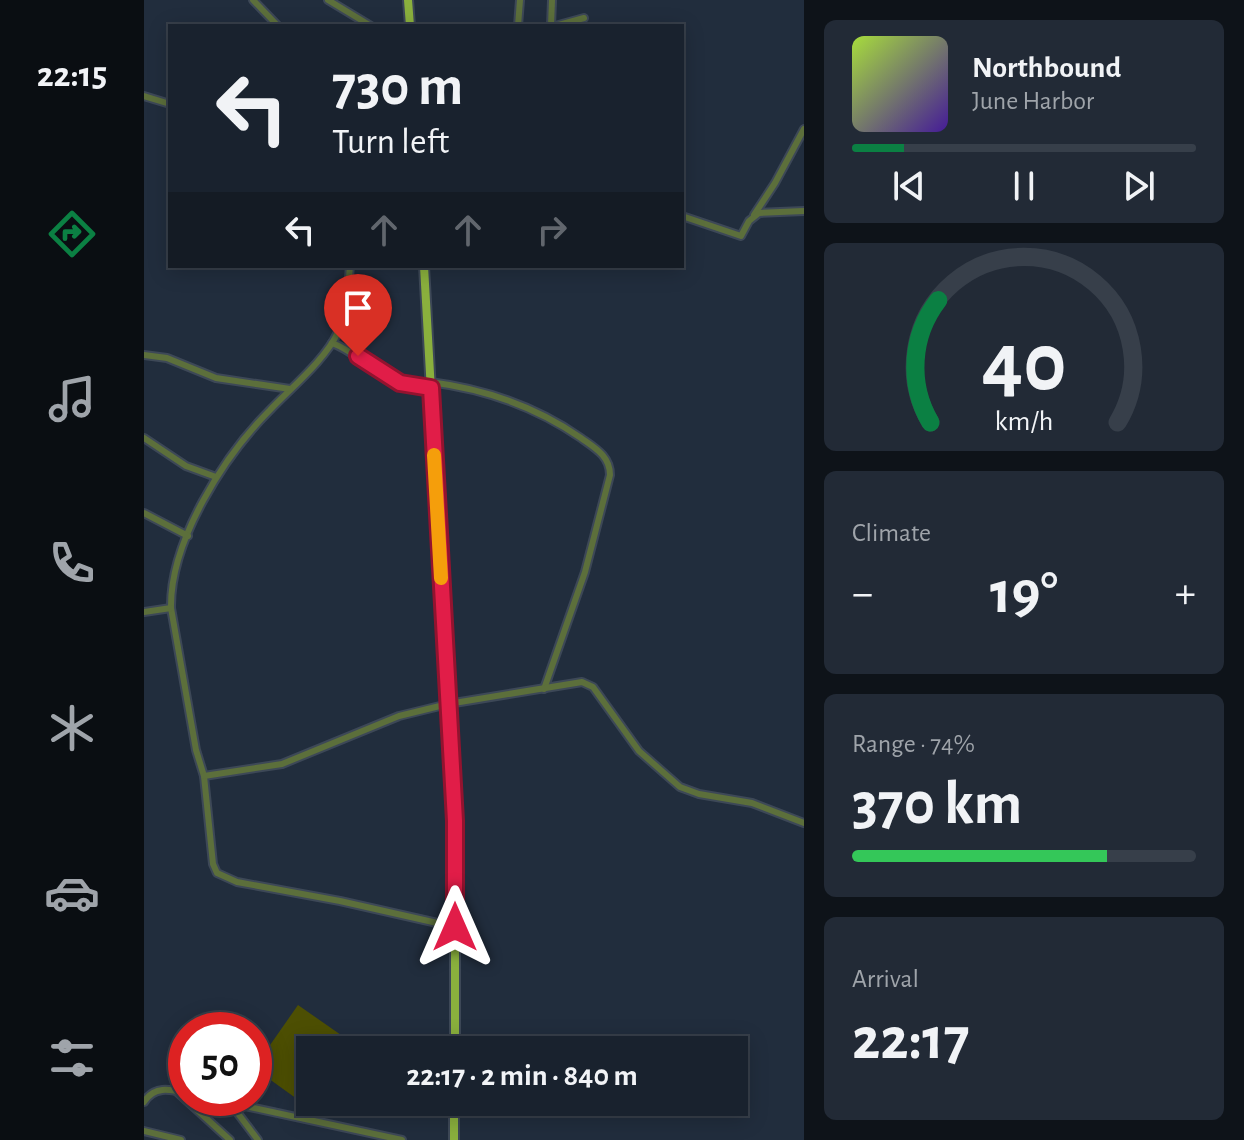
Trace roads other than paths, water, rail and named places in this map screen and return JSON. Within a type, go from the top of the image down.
[{"type":"main road","points":[[408,0],[410,24]]},
{"type":"main road","points":[[424,268],[455,821],[455,1036]]},
{"type":"main road","points":[[454,1116],[454,1140]]},
{"type":"street","points":[[253,0],[276,24]]},
{"type":"street","points":[[328,0],[368,24]]},
{"type":"street","points":[[518,24],[520,0]]},
{"type":"street","points":[[552,0],[553,24]]},
{"type":"street","points":[[561,24],[584,18]]},
{"type":"street","points":[[144,96],[168,103]]},
{"type":"street","points":[[684,217],[741,236],[775,183],[804,129]]},
{"type":"street","points":[[754,215],[768,211],[804,211]]},
{"type":"street","points":[[350,268],[344,311],[332,343],[245,437],[216,477],[188,536],[173,577],[171,608],[196,750],[204,776],[213,864],[217,873],[237,882],[455,927]]},
{"type":"street","points":[[332,343],[348,349],[400,383],[464,386],[531,409],[587,442],[601,453],[610,466],[585,572],[544,689]]},
{"type":"street","points":[[144,355],[167,358],[216,378],[290,389]]},
{"type":"street","points":[[144,438],[186,466],[216,477]]},
{"type":"street","points":[[144,513],[188,536]]},
{"type":"street","points":[[144,612],[171,608]]},
{"type":"street","points":[[204,776],[282,764],[399,716],[448,704],[582,682],[590,684],[639,751],[680,787],[699,794],[752,803],[804,823]]},
{"type":"street","points":[[144,1102],[160,1090],[168,1090]]},
{"type":"street","points":[[272,1112],[402,1140]]},
{"type":"street","points":[[204,1116],[230,1140]]},
{"type":"street","points":[[240,1116],[258,1140]]},
{"type":"street","points":[[144,1131],[181,1140]]}]
